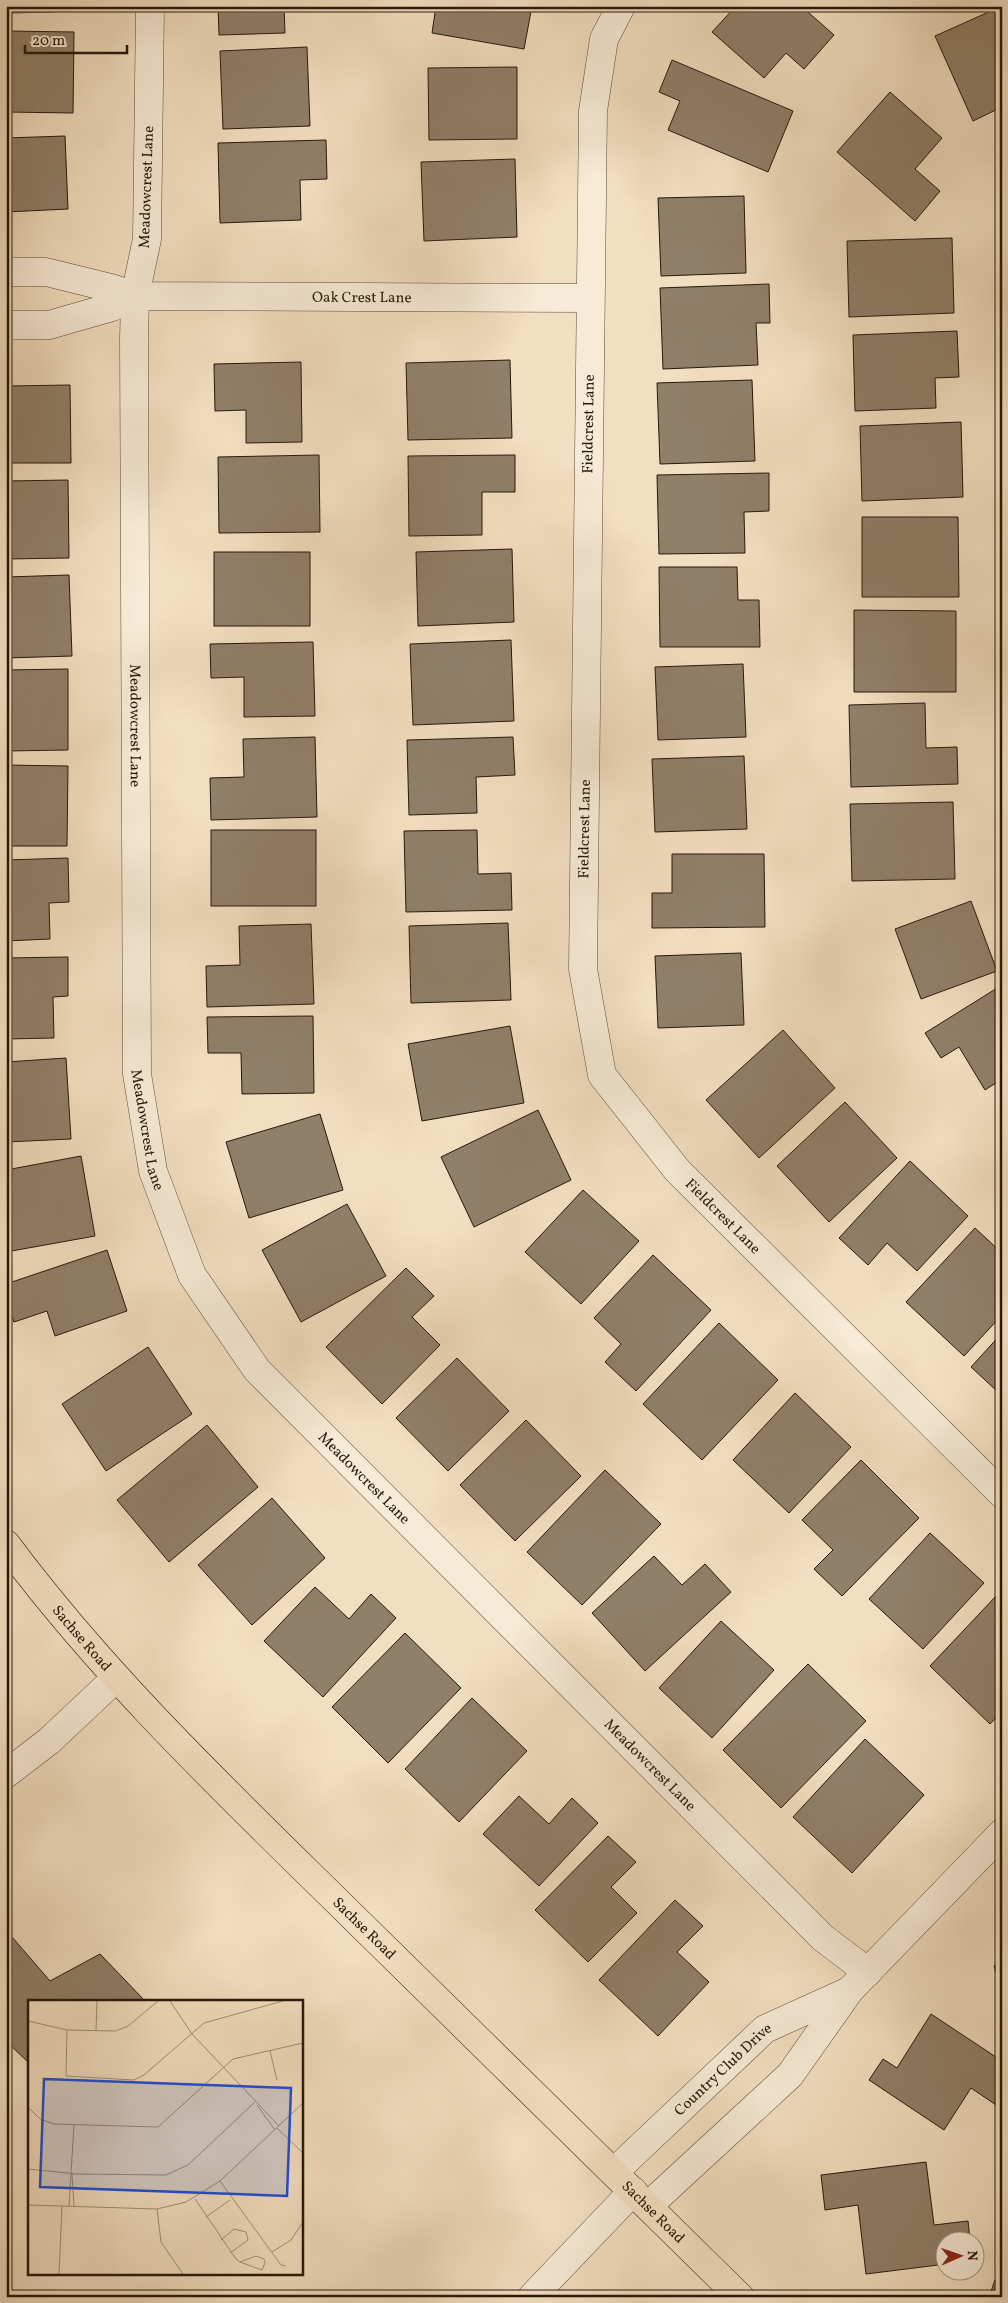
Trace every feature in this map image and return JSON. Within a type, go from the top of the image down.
[{"type":"main road","name":"Sachse Road","points":[[6,1544],[27,1572],[116,1678],[224,1790],[740,2297]]},
{"type":"street","name":"Meadowcrest Lane","points":[[150,6],[147,239],[135,296],[137,1074],[153,1171],[192,1275],[257,1370],[823,1938],[859,1981]]},
{"type":"street","name":"Fieldcrest Lane","points":[[621,6],[604,40],[593,111],[589,298],[583,969],[602,1075],[678,1170],[1002,1494]]},
{"type":"street","name":"Oak Crest Lane","points":[[6,272],[46,272],[112,288],[135,296],[589,298]]},
{"type":"street","name":"Oak Crest Lane","points":[[6,325],[49,325],[112,307],[135,296]]},
{"type":"street","points":[[6,1774],[49,1741],[116,1678]]},
{"type":"street","name":"Country Club Drive","points":[[532,2297],[640,2198],[790,2075],[859,1981],[1002,1833]]},
{"type":"street","name":"Country Club Drive","points":[[614,2172],[765,2029],[859,1981]]},
{"type":"building","points":[[6,6],[55,6],[55,12],[6,13]]},
{"type":"building","points":[[218,6],[284,6],[285,33],[219,35]]},
{"type":"building","points":[[436,6],[532,6],[524,49],[432,33]]},
{"type":"building","points":[[736,6],[801,6],[834,35],[804,69],[786,53],[764,78],[712,32]]},
{"type":"building","points":[[1002,6],[1002,107],[973,121],[935,36]]},
{"type":"building","points":[[6,31],[74,32],[73,113],[6,112]]},
{"type":"building","points":[[307,47],[310,126],[223,129],[220,51]]},
{"type":"building","points":[[672,60],[793,111],[768,172],[668,130],[680,101],[659,92]]},
{"type":"building","points":[[517,67],[517,139],[429,140],[428,68]]},
{"type":"building","points":[[890,92],[942,138],[915,169],[940,191],[915,221],[837,152]]},
{"type":"building","points":[[65,136],[68,209],[6,212],[6,138]]},
{"type":"building","points":[[326,140],[327,179],[300,180],[301,220],[220,223],[218,143]]},
{"type":"building","points":[[515,159],[517,237],[424,241],[421,162]]},
{"type":"building","points":[[744,196],[746,273],[661,276],[658,198]]},
{"type":"building","points":[[952,238],[954,313],[849,317],[847,241]]},
{"type":"building","points":[[769,284],[770,323],[756,323],[758,365],[663,369],[660,288]]},
{"type":"building","points":[[957,331],[959,377],[935,378],[936,408],[855,411],[853,335]]},
{"type":"building","points":[[510,360],[512,438],[408,440],[406,363]]},
{"type":"building","points":[[301,362],[302,442],[246,443],[246,410],[215,411],[214,364]]},
{"type":"building","points":[[752,380],[755,461],[660,464],[657,383]]},
{"type":"building","points":[[70,385],[71,463],[6,463],[6,386]]},
{"type":"building","points":[[961,422],[963,497],[862,501],[860,426]]},
{"type":"building","points":[[319,455],[320,532],[219,533],[218,457]]},
{"type":"building","points":[[515,455],[515,492],[482,492],[482,535],[409,536],[408,456]]},
{"type":"building","points":[[769,473],[769,511],[744,512],[745,553],[659,554],[657,475]]},
{"type":"building","points":[[68,480],[69,558],[6,559],[6,481]]},
{"type":"building","points":[[862,517],[958,517],[959,597],[862,597]]},
{"type":"building","points":[[512,549],[514,622],[418,626],[416,552]]},
{"type":"building","points":[[214,552],[310,552],[310,626],[214,626]]},
{"type":"building","points":[[659,567],[737,567],[738,600],[759,600],[760,647],[660,647]]},
{"type":"building","points":[[69,575],[72,656],[6,658],[6,577]]},
{"type":"building","points":[[854,610],[956,611],[956,692],[854,692]]},
{"type":"building","points":[[511,640],[514,721],[413,725],[410,644]]},
{"type":"building","points":[[313,642],[315,716],[244,717],[244,677],[211,678],[210,644]]},
{"type":"building","points":[[743,664],[746,737],[658,740],[655,667]]},
{"type":"building","points":[[68,669],[68,750],[6,751],[6,670]]},
{"type":"building","points":[[925,703],[926,748],[957,747],[958,784],[851,787],[849,705]]},
{"type":"building","points":[[315,737],[317,817],[211,820],[210,778],[244,777],[243,739]]},
{"type":"building","points":[[513,737],[515,775],[476,777],[477,813],[409,815],[407,740]]},
{"type":"building","points":[[744,756],[747,829],[655,832],[652,759]]},
{"type":"building","points":[[6,765],[68,766],[67,846],[6,846]]},
{"type":"building","points":[[953,802],[955,879],[852,881],[850,804]]},
{"type":"building","points":[[211,830],[316,830],[316,906],[211,906]]},
{"type":"building","points":[[477,830],[478,874],[511,873],[512,910],[406,912],[404,831]]},
{"type":"building","points":[[672,854],[764,854],[765,927],[652,928],[652,893],[672,893]]},
{"type":"building","points":[[68,858],[69,902],[49,903],[50,939],[6,941],[6,860]]},
{"type":"building","points":[[971,901],[997,971],[921,999],[895,929]]},
{"type":"building","points":[[508,923],[511,1000],[411,1003],[409,926]]},
{"type":"building","points":[[311,924],[314,1004],[207,1007],[206,966],[240,965],[239,926]]},
{"type":"building","points":[[741,953],[744,1025],[658,1028],[655,956]]},
{"type":"building","points":[[68,957],[68,996],[53,997],[54,1038],[6,1039],[6,958]]},
{"type":"building","points":[[1002,985],[1002,1079],[985,1090],[959,1047],[941,1058],[925,1033]]},
{"type":"building","points":[[313,1016],[314,1093],[242,1094],[241,1053],[208,1053],[207,1017]]},
{"type":"building","points":[[510,1026],[524,1103],[422,1121],[408,1044]]},
{"type":"building","points":[[783,1030],[835,1088],[759,1158],[706,1100]]},
{"type":"building","points":[[66,1058],[71,1139],[6,1142],[6,1062]]},
{"type":"building","points":[[845,1102],[897,1158],[829,1222],[777,1166]]},
{"type":"building","points":[[538,1110],[571,1180],[474,1227],[441,1157]]},
{"type":"building","points":[[320,1114],[343,1190],[249,1218],[226,1142]]},
{"type":"building","points":[[81,1156],[95,1236],[6,1252],[6,1170]]},
{"type":"building","points":[[910,1161],[968,1216],[917,1271],[887,1243],[868,1265],[839,1238]]},
{"type":"building","points":[[583,1190],[639,1241],[581,1304],[525,1252]]},
{"type":"building","points":[[347,1204],[386,1276],[301,1322],[262,1250]]},
{"type":"building","points":[[975,1228],[1002,1253],[1002,1315],[964,1356],[906,1302]]},
{"type":"building","points":[[107,1250],[127,1311],[55,1336],[47,1311],[14,1322],[6,1298],[6,1284]]},
{"type":"building","points":[[653,1255],[711,1310],[636,1391],[605,1362],[621,1344],[594,1318]]},
{"type":"building","points":[[406,1268],[434,1296],[412,1317],[440,1345],[382,1404],[326,1347]]},
{"type":"building","points":[[719,1323],[778,1380],[702,1460],[643,1404]]},
{"type":"building","points":[[1002,1333],[1002,1388],[998,1392],[971,1367]]},
{"type":"building","points":[[148,1347],[192,1414],[106,1471],[62,1404]]},
{"type":"building","points":[[457,1358],[509,1411],[448,1471],[396,1418]]},
{"type":"building","points":[[795,1393],[851,1447],[789,1513],[733,1460]]},
{"type":"building","points":[[526,1420],[581,1476],[515,1541],[460,1485]]},
{"type":"building","points":[[207,1425],[258,1487],[169,1562],[117,1500]]},
{"type":"building","points":[[861,1460],[919,1518],[842,1596],[814,1569],[833,1550],[802,1520]]},
{"type":"building","points":[[605,1470],[661,1524],[582,1605],[527,1552]]},
{"type":"building","points":[[272,1498],[325,1558],[252,1625],[198,1565]]},
{"type":"building","points":[[930,1533],[984,1583],[923,1649],[869,1599]]},
{"type":"building","points":[[654,1556],[682,1585],[705,1564],[731,1592],[645,1671],[592,1613]]},
{"type":"building","points":[[315,1587],[349,1619],[371,1594],[396,1618],[323,1697],[264,1641]]},
{"type":"building","points":[[997,1595],[1002,1600],[1002,1712],[990,1724],[930,1666]]},
{"type":"building","points":[[721,1621],[774,1670],[712,1738],[659,1688]]},
{"type":"building","points":[[405,1633],[461,1688],[388,1763],[332,1707]]},
{"type":"building","points":[[808,1664],[866,1721],[781,1808],[723,1750]]},
{"type":"building","points":[[472,1698],[527,1751],[459,1822],[405,1769]]},
{"type":"building","points":[[865,1739],[924,1795],[852,1873],[793,1817]]},
{"type":"building","points":[[519,1796],[549,1824],[572,1798],[598,1823],[539,1886],[483,1834]]},
{"type":"building","points":[[608,1836],[636,1862],[611,1887],[637,1913],[588,1962],[535,1910]]},
{"type":"building","points":[[675,1900],[703,1926],[677,1952],[709,1982],[658,2036],[599,1980]]},
{"type":"building","points":[[6,1930],[50,1981],[100,1954],[144,2000],[28,2000],[28,2062],[6,2041]]},
{"type":"building","points":[[1002,1964],[1002,1993],[994,1966]]},
{"type":"building","points":[[931,2014],[1002,2061],[1002,2102],[999,2107],[971,2088],[944,2130],[869,2080],[883,2059],[897,2068]]},
{"type":"building","points":[[926,2162],[934,2225],[968,2221],[969,2230],[936,2230],[936,2265],[866,2274],[858,2205],[825,2210],[821,2175]]},
{"type":"building","points":[[995,2280],[1002,2282],[1002,2297],[989,2297]]}]
